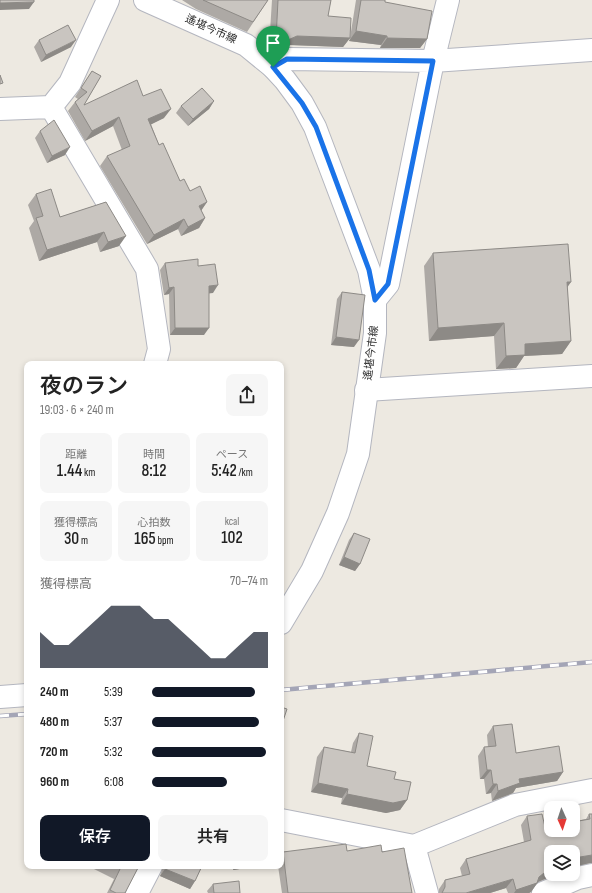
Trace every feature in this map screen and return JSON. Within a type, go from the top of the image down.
[{"type":"street","points":[[0,109],[51,107],[70,83],[108,0]]},
{"type":"street","name":"遙堪今市線","points":[[145,0],[173,6],[246,45],[273,67],[302,103],[316,127],[369,270],[375,300],[375,333],[358,454],[338,513],[312,571],[284,618]]},
{"type":"street","points":[[375,300],[388,284],[433,61],[448,0]]},
{"type":"street","points":[[273,67],[287,59],[433,61],[592,50]]},
{"type":"street","points":[[51,107],[147,269],[159,349],[156,361]]},
{"type":"street","points":[[366,390],[592,376]]},
{"type":"street","points":[[0,697],[24,695]]},
{"type":"street","points":[[284,821],[414,846],[515,805],[592,790]]},
{"type":"street","points":[[414,846],[427,893]]},
{"type":"street","points":[[138,893],[150,869]]},
{"type":"street","points":[[543,893],[584,882]]},
{"type":"building","points":[[0,0],[34,0],[34,2],[0,3]]},
{"type":"building","points":[[203,0],[268,0],[253,22]]},
{"type":"building","points":[[278,0],[331,0],[328,16],[351,18],[350,38],[297,36],[281,43],[276,39]]},
{"type":"building","points":[[361,0],[385,0],[385,2],[432,11],[427,39],[387,38],[387,36],[356,31]]},
{"type":"building","points":[[68,25],[76,40],[46,55],[39,40]]},
{"type":"building","points":[[92,71],[101,76],[84,105],[137,80],[143,96],[161,89],[171,109],[148,119],[159,145],[163,143],[180,181],[184,179],[190,191],[200,186],[207,202],[199,206],[205,218],[188,227],[184,219],[154,235],[107,156],[130,146],[119,117],[92,131],[75,102],[87,92],[81,88]]},
{"type":"building","points":[[0,75],[3,83],[0,84]]},
{"type":"building","points":[[202,88],[214,101],[193,119],[181,106]]},
{"type":"building","points":[[54,120],[70,147],[52,156],[40,131]]},
{"type":"building","points":[[51,189],[60,217],[106,202],[126,236],[108,242],[104,232],[47,250],[36,218],[43,216],[36,194]]},
{"type":"building","points":[[568,244],[571,282],[567,282],[571,341],[525,344],[525,355],[506,356],[504,323],[438,328],[433,253]]},
{"type":"building","points":[[198,259],[198,266],[215,264],[218,285],[209,286],[209,328],[175,328],[174,287],[169,288],[165,263]]},
{"type":"building","points":[[342,292],[365,295],[359,340],[336,337]]},
{"type":"building","points":[[354,533],[370,539],[360,564],[344,557]]},
{"type":"building","points":[[284,708],[287,709],[284,718]]},
{"type":"building","points":[[512,724],[516,753],[559,746],[563,772],[519,779],[520,783],[498,791],[497,784],[493,784],[491,770],[487,770],[484,747],[496,746],[493,726]]},
{"type":"building","points":[[359,733],[373,736],[367,766],[396,772],[394,779],[411,782],[407,800],[393,803],[347,794],[348,789],[318,783],[324,747],[355,753]]},
{"type":"building","points":[[542,814],[544,823],[544,837],[580,837],[580,821],[590,819],[589,814],[592,814],[592,855],[580,857],[580,845],[544,845],[544,873],[539,877],[537,883],[516,890],[513,879],[466,893],[442,893],[445,887],[445,880],[470,874],[466,859],[531,840],[527,816]]},
{"type":"building","points":[[346,844],[347,851],[381,845],[382,852],[404,848],[412,893],[288,893],[284,852]]},
{"type":"building","points":[[120,869],[137,869],[125,893],[116,893],[110,890]]},
{"type":"building","points":[[165,869],[201,869],[195,881]]},
{"type":"building","points":[[239,881],[240,893],[214,893],[213,884]]},
{"type":"railway","points":[[284,690],[592,662]]},
{"type":"railway","points":[[0,716],[24,714]]},
{"type":"route","points":[[287,59],[433,61],[388,284],[375,300],[369,270],[316,127],[302,103],[273,67],[287,59]]}]
